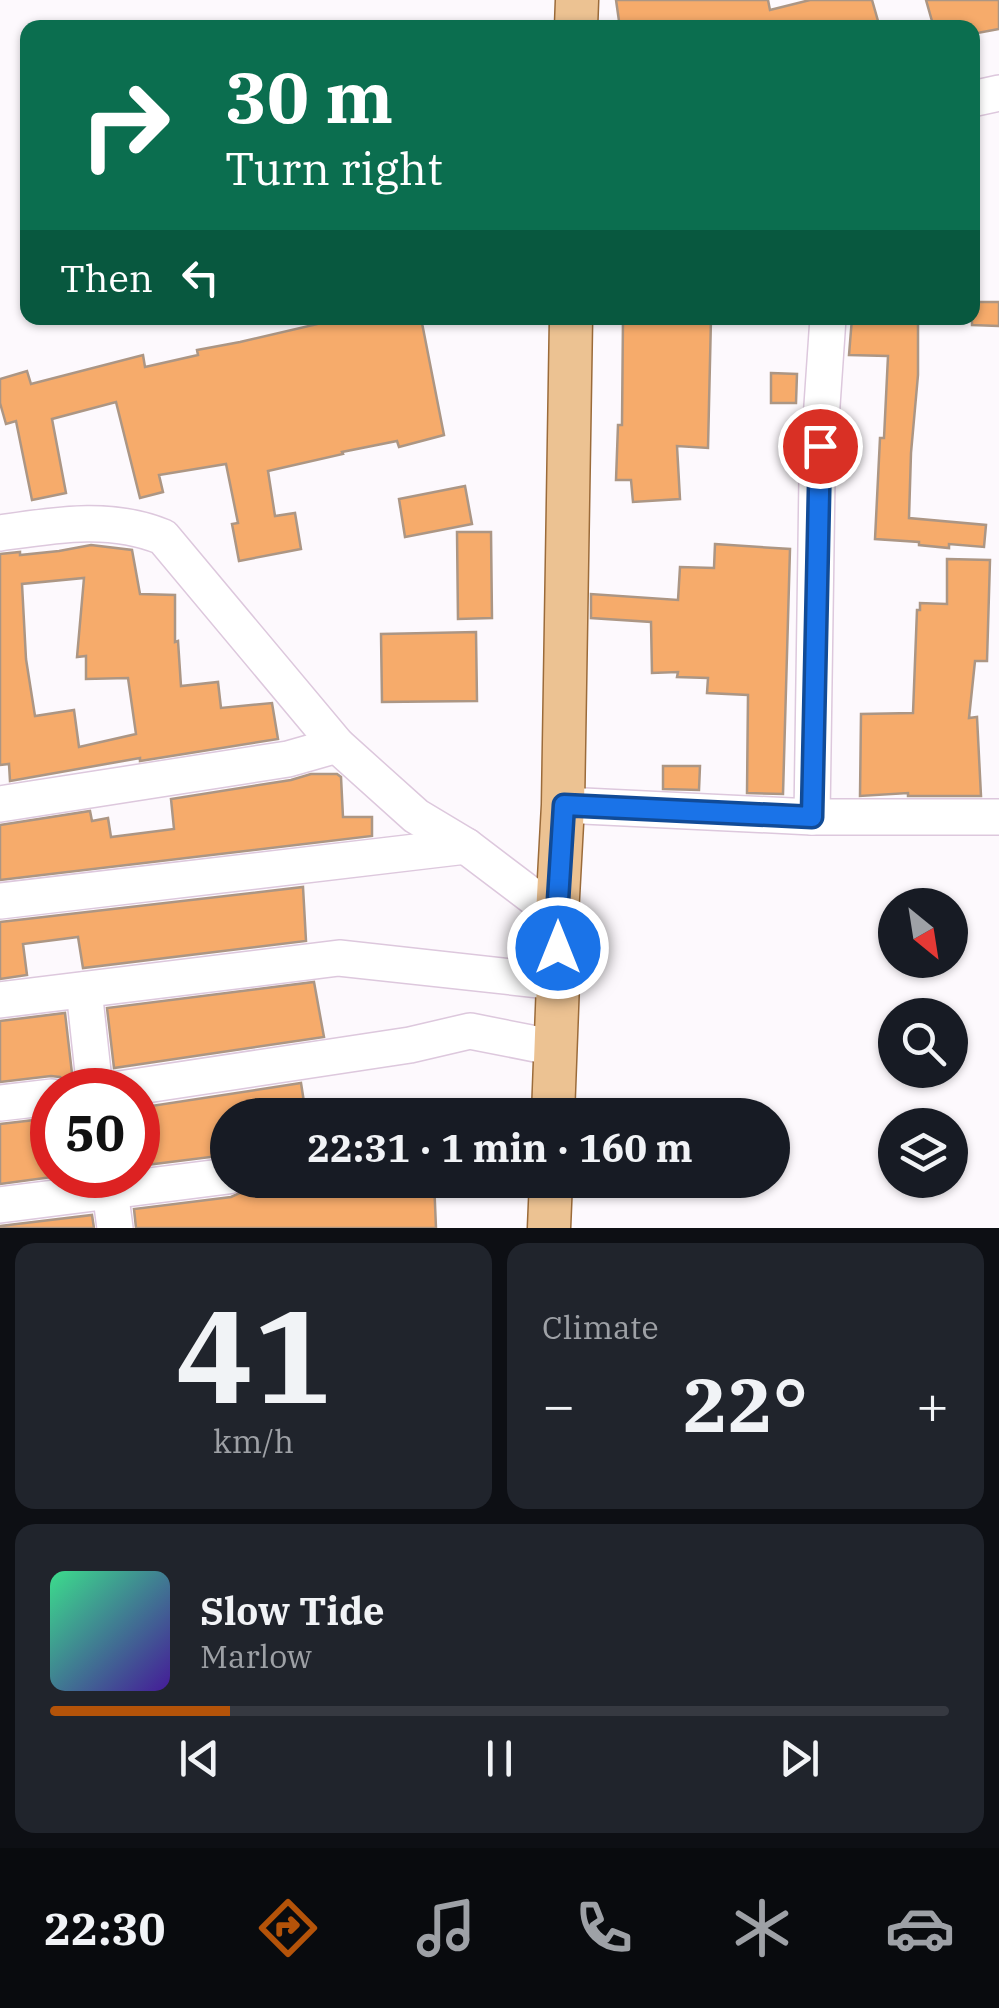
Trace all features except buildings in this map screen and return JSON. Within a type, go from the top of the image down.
[{"type":"main road","points":[[554,1098],[557,916],[564,805],[571,325]]},
{"type":"main road","points":[[549,1228],[550,1198]]},
{"type":"street","points":[[812,817],[818,478],[828,325]]},
{"type":"street","points":[[0,533],[70,523],[138,527],[163,537],[337,745],[416,816],[466,846],[557,916]]},
{"type":"street","points":[[0,804],[288,760],[337,745]]},
{"type":"street","points":[[564,805],[812,817],[999,817]]},
{"type":"street","points":[[0,901],[466,846]]},
{"type":"street","points":[[0,1000],[339,958],[558,982]]},
{"type":"street","points":[[84,990],[93,1068]]},
{"type":"street","points":[[160,1083],[410,1045],[470,1032],[556,1048]]},
{"type":"street","points":[[0,1103],[30,1100]]},
{"type":"street","points":[[160,1180],[210,1177]]},
{"type":"street","points":[[0,1205],[35,1198]]},
{"type":"street","points":[[111,1198],[115,1228]]},
{"type":"route","points":[[558,948],[564,805],[812,817],[820,446]]}]
